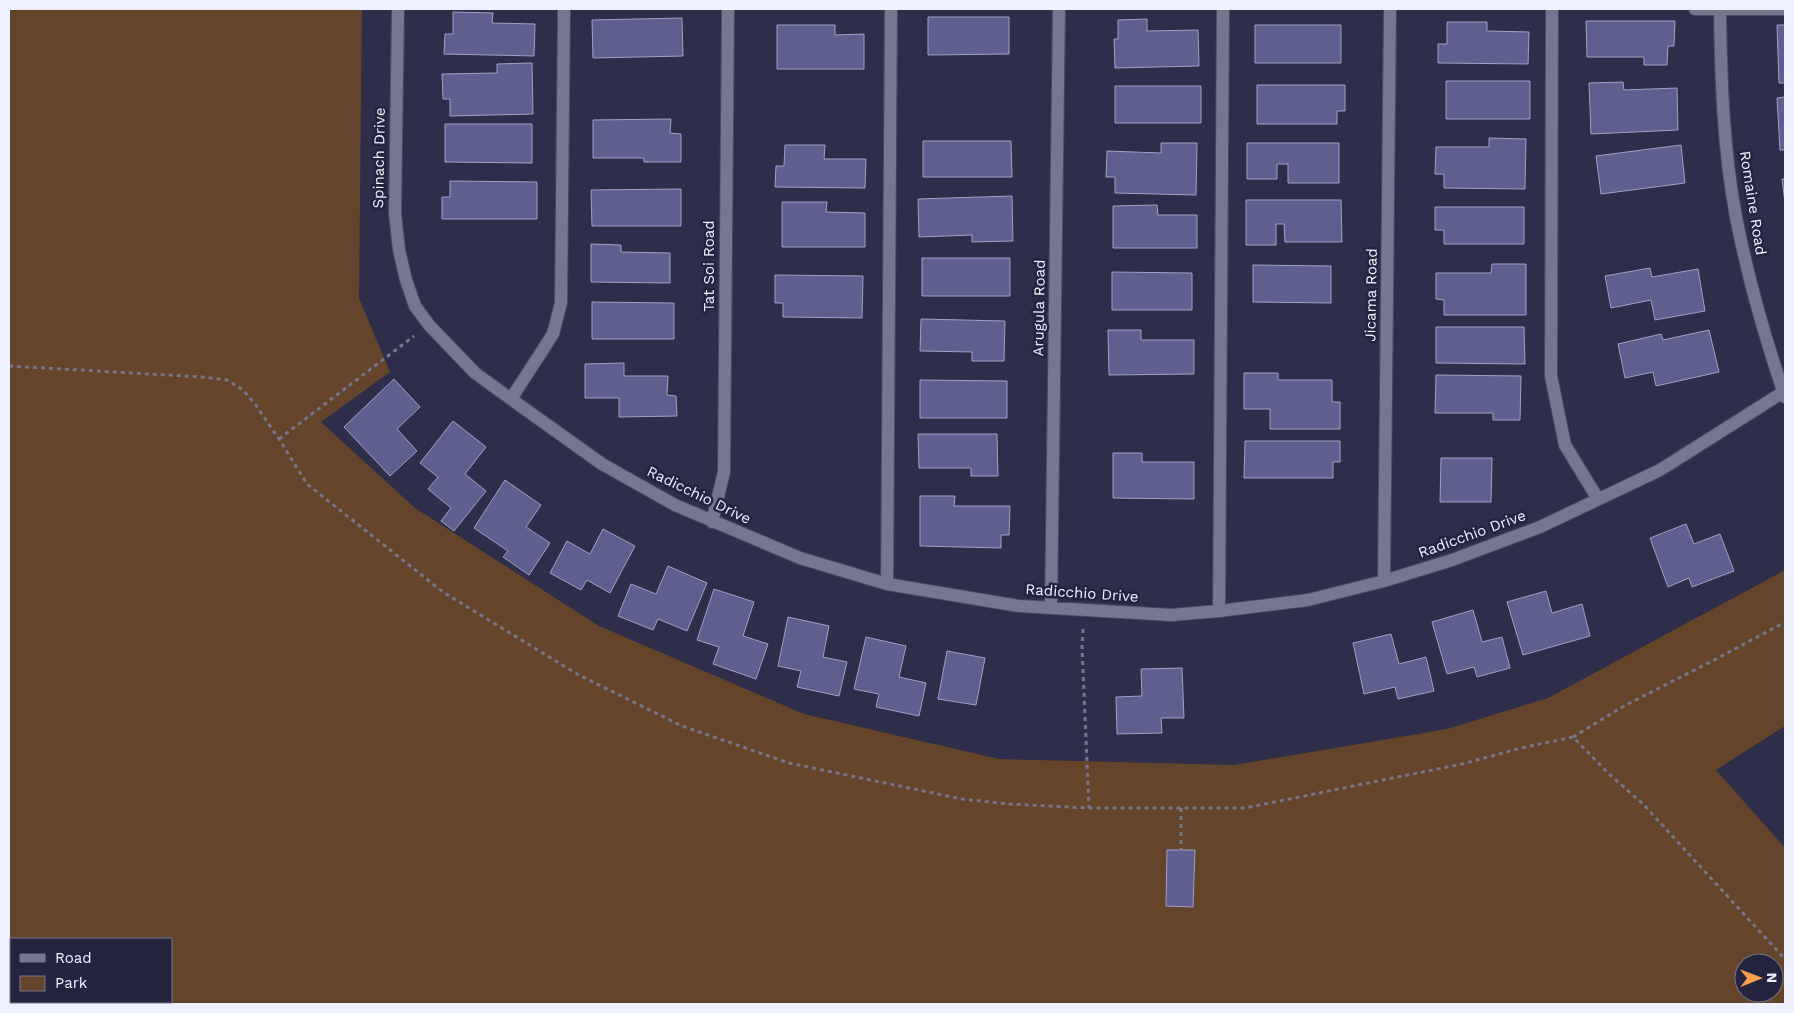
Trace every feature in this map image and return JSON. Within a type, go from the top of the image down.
[{"type":"street","name":"Spinach Drive","points":[[398,9],[395,213],[399,250],[406,280],[415,306]]},
{"type":"street","points":[[510,400],[553,334],[561,303],[564,9]]},
{"type":"street","name":"Tat Soi Road","points":[[712,522],[724,472],[728,9]]},
{"type":"street","points":[[888,584],[891,9]]},
{"type":"street","name":"Arugula Road","points":[[1051,608],[1059,9]]},
{"type":"street","points":[[1219,611],[1224,9]]},
{"type":"street","name":"Jicama Road","points":[[1384,581],[1390,9]]},
{"type":"street","points":[[1552,9],[1551,376],[1565,445],[1598,499]]},
{"type":"street","points":[[1695,9],[1785,9]]},
{"type":"street","name":"Romaine Road","points":[[1720,9],[1721,77],[1726,139],[1736,216],[1763,331],[1785,393]]},
{"type":"street","name":"Radicchio Drive","points":[[415,306],[429,326],[474,373],[602,464],[675,505],[800,558],[888,584],[1019,606],[1171,615],[1308,600],[1384,581],[1452,560],[1540,527],[1660,470],[1785,393]]},
{"type":"path","points":[[279,438],[429,326]]},
{"type":"path","points":[[9,366],[227,380],[243,390],[255,404],[279,438],[307,484],[443,592],[578,674],[682,726],[789,763],[952,797],[1009,804],[1089,808],[1245,808],[1462,764],[1521,748],[1573,737],[1624,706],[1785,622]]},
{"type":"path","points":[[1083,628],[1082,647],[1089,808]]},
{"type":"path","points":[[1573,737],[1643,804],[1785,959]]},
{"type":"path","points":[[1181,808],[1181,850]]},
{"type":"green space","points":[[9,9],[362,9],[359,298],[390,372],[321,422],[415,508],[599,626],[804,714],[999,759],[1234,765],[1447,729],[1548,698],[1785,570],[1785,726],[1716,770],[1785,848],[1785,1004],[9,1004]]},
{"type":"building","points":[[453,12],[493,13],[492,23],[535,24],[534,56],[444,54],[445,34],[453,34]]},
{"type":"building","points":[[928,17],[1009,17],[1009,54],[928,55]]},
{"type":"building","points":[[682,18],[683,56],[593,58],[592,20]]},
{"type":"building","points":[[1147,19],[1147,31],[1198,30],[1199,66],[1115,68],[1114,39],[1118,39],[1118,20]]},
{"type":"building","points":[[1586,21],[1675,21],[1674,46],[1668,46],[1667,65],[1644,65],[1644,57],[1587,57]]},
{"type":"building","points":[[1447,22],[1487,22],[1487,31],[1529,32],[1528,64],[1438,63],[1438,44],[1447,44]]},
{"type":"building","points":[[777,25],[835,25],[835,35],[864,34],[864,69],[777,69]]},
{"type":"building","points":[[1255,25],[1341,25],[1341,63],[1255,63]]},
{"type":"building","points":[[1777,25],[1785,25],[1785,83],[1779,83]]},
{"type":"building","points":[[532,63],[533,114],[450,116],[450,99],[443,99],[442,74],[497,73],[497,64]]},
{"type":"building","points":[[1446,81],[1530,81],[1530,119],[1446,119]]},
{"type":"building","points":[[1623,82],[1624,90],[1677,88],[1678,130],[1591,134],[1589,83]]},
{"type":"building","points":[[1257,85],[1345,85],[1345,111],[1337,111],[1337,124],[1257,124]]},
{"type":"building","points":[[1115,86],[1201,86],[1201,123],[1115,123]]},
{"type":"building","points":[[1785,97],[1785,150],[1780,150],[1777,98]]},
{"type":"building","points":[[671,119],[670,133],[681,134],[681,162],[644,162],[644,158],[593,158],[593,120]]},
{"type":"building","points":[[445,124],[532,124],[532,163],[445,162]]},
{"type":"building","points":[[1489,138],[1526,139],[1525,189],[1444,188],[1444,174],[1435,174],[1436,147],[1489,147]]},
{"type":"building","points":[[923,141],[1011,141],[1012,177],[923,177]]},
{"type":"building","points":[[1161,143],[1197,143],[1196,195],[1115,193],[1115,177],[1106,177],[1107,151],[1161,153]]},
{"type":"building","points":[[1247,143],[1339,143],[1339,183],[1288,183],[1288,164],[1277,164],[1277,179],[1247,179]]},
{"type":"building","points":[[785,145],[825,145],[824,159],[866,159],[865,188],[775,187],[776,166],[784,166]]},
{"type":"building","points":[[1681,145],[1685,183],[1601,194],[1596,156]]},
{"type":"building","points":[[1782,179],[1785,179],[1785,203]]},
{"type":"building","points":[[450,181],[537,182],[537,219],[442,219],[442,197],[450,197]]},
{"type":"building","points":[[681,189],[681,226],[592,226],[591,190]]},
{"type":"building","points":[[1012,196],[1013,241],[972,242],[972,235],[919,237],[918,199]]},
{"type":"building","points":[[1246,200],[1341,200],[1342,242],[1285,242],[1284,224],[1276,224],[1276,245],[1246,245]]},
{"type":"building","points":[[782,202],[827,202],[826,212],[865,213],[865,247],[782,247]]},
{"type":"building","points":[[1157,205],[1158,215],[1197,215],[1197,248],[1113,248],[1113,206]]},
{"type":"building","points":[[1435,207],[1524,207],[1524,244],[1444,244],[1444,230],[1435,230]]},
{"type":"building","points":[[591,244],[621,245],[621,252],[670,253],[670,283],[591,282]]},
{"type":"building","points":[[922,258],[1010,258],[1010,296],[922,296]]},
{"type":"building","points":[[1492,264],[1526,264],[1526,315],[1444,315],[1444,300],[1436,299],[1436,273],[1491,273]]},
{"type":"building","points":[[1253,265],[1331,266],[1331,303],[1253,302]]},
{"type":"building","points":[[1650,268],[1652,277],[1698,269],[1705,311],[1655,320],[1651,300],[1611,308],[1605,276]]},
{"type":"building","points":[[1112,272],[1192,273],[1192,310],[1112,310]]},
{"type":"building","points":[[775,275],[863,276],[862,318],[783,317],[783,303],[775,303]]},
{"type":"building","points":[[592,302],[674,303],[674,339],[592,339]]},
{"type":"building","points":[[921,319],[1005,321],[1004,361],[972,361],[972,352],[920,351]]},
{"type":"building","points":[[1436,327],[1524,327],[1525,364],[1436,363]]},
{"type":"building","points":[[1108,330],[1141,330],[1141,340],[1194,340],[1194,374],[1109,375]]},
{"type":"building","points":[[1709,330],[1719,372],[1656,386],[1653,372],[1625,378],[1618,344],[1661,334],[1663,340]]},
{"type":"building","points":[[624,363],[624,376],[668,376],[667,395],[676,396],[677,416],[619,417],[619,398],[585,398],[585,364]]},
{"type":"building","points":[[1244,373],[1278,373],[1278,380],[1332,380],[1332,402],[1340,402],[1340,429],[1270,429],[1270,409],[1244,409]]},
{"type":"building","points":[[1436,375],[1521,376],[1520,420],[1493,420],[1493,413],[1435,413]]},
{"type":"building","points":[[394,379],[420,407],[397,429],[417,451],[390,476],[344,427]]},
{"type":"building","points":[[920,380],[1007,381],[1007,418],[920,418]]},
{"type":"building","points":[[453,421],[486,447],[465,474],[486,491],[454,531],[441,521],[451,508],[428,489],[438,477],[420,463]]},
{"type":"building","points":[[918,434],[997,434],[998,476],[971,476],[971,468],[919,468]]},
{"type":"building","points":[[1245,441],[1340,441],[1340,462],[1333,462],[1333,478],[1244,478]]},
{"type":"building","points":[[1113,453],[1142,453],[1142,462],[1194,462],[1194,499],[1113,498]]},
{"type":"building","points":[[1441,458],[1492,458],[1491,502],[1440,502]]},
{"type":"building","points":[[505,480],[541,505],[526,527],[550,543],[529,575],[503,557],[508,551],[474,528]]},
{"type":"building","points":[[920,496],[955,496],[954,506],[1010,506],[1009,535],[1001,535],[1001,548],[920,546]]},
{"type":"building","points":[[1686,524],[1694,544],[1720,534],[1734,571],[1692,587],[1689,578],[1668,587],[1650,538]]},
{"type":"building","points":[[603,529],[635,546],[610,593],[587,580],[581,590],[550,573],[567,541],[590,554]]},
{"type":"building","points":[[668,566],[707,583],[687,631],[658,619],[653,630],[618,616],[631,584],[656,594]]},
{"type":"building","points":[[714,589],[754,602],[743,636],[768,644],[756,679],[713,664],[719,647],[697,640]]},
{"type":"building","points":[[1546,591],[1552,613],[1582,604],[1590,636],[1523,655],[1507,602]]},
{"type":"building","points":[[1473,610],[1482,642],[1502,637],[1510,668],[1477,677],[1474,667],[1447,674],[1432,622]]},
{"type":"building","points":[[788,617],[829,626],[823,657],[847,662],[839,696],[797,687],[801,671],[778,666]]},
{"type":"building","points":[[1391,634],[1399,664],[1426,657],[1434,691],[1398,699],[1395,687],[1364,694],[1353,643]]},
{"type":"building","points":[[866,637],[906,646],[899,677],[926,683],[919,716],[876,707],[879,694],[854,689]]},
{"type":"building","points":[[947,651],[985,658],[976,705],[938,699]]},
{"type":"building","points":[[1182,668],[1184,718],[1161,718],[1162,733],[1117,734],[1116,697],[1142,696],[1141,669]]},
{"type":"building","points":[[1167,850],[1195,850],[1193,907],[1166,906]]}]
